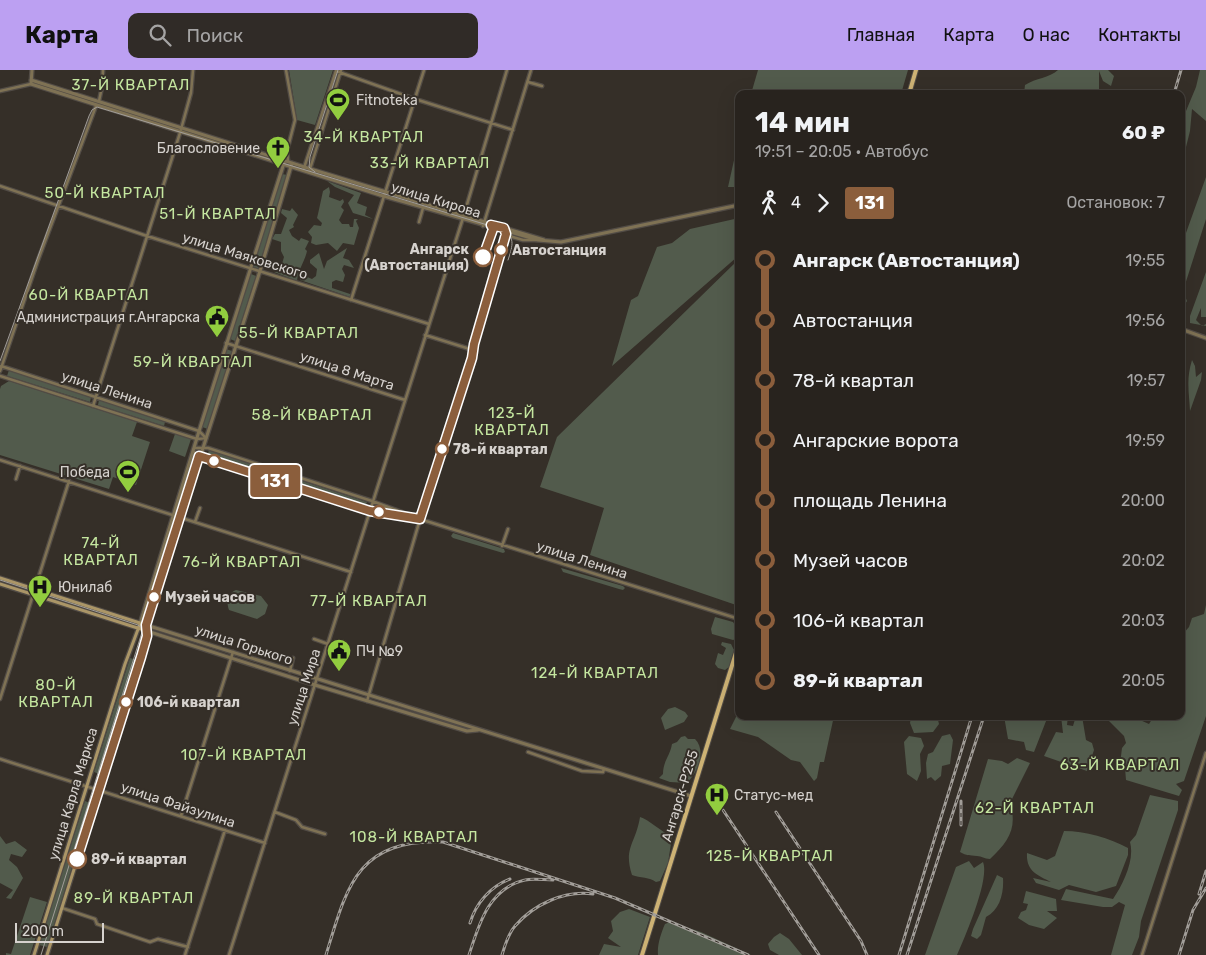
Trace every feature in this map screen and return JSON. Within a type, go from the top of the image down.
[{"type":"main road","points":[[909,90],[916,70]]},
{"type":"main road","name":"улица Горького","points":[[0,578],[146,625]]},
{"type":"main road","name":"улица Горького","points":[[0,584],[147,631]]},
{"type":"main road","name":"улица Карла Маркса","points":[[34,955],[140,624]]},
{"type":"main road","name":"улица Карла Маркса","points":[[47,955],[144,644],[147,631],[146,625]]},
{"type":"main road","name":"Ангарск-Р255","points":[[642,955],[735,656]]},
{"type":"street","points":[[31,82],[32,70]]},
{"type":"street","points":[[0,371],[0,366],[58,207],[99,101],[103,70]]},
{"type":"street","points":[[93,406],[182,127],[191,93],[193,70]]},
{"type":"street","points":[[286,70],[295,120],[286,152],[288,163]]},
{"type":"street","points":[[351,300],[424,70]]},
{"type":"street","name":"улица Мира","points":[[229,955],[463,218],[507,70]]},
{"type":"street","points":[[483,224],[531,70]]},
{"type":"street","points":[[304,169],[336,71],[415,99],[513,130]]},
{"type":"street","points":[[309,171],[340,71]]},
{"type":"street","name":"улица Кирова","points":[[31,82],[96,106],[180,133],[288,163]]},
{"type":"street","name":"улица Кирова","points":[[0,91],[31,82],[182,127],[309,171],[538,240],[551,242],[735,206]]},
{"type":"street","points":[[528,82],[542,86]]},
{"type":"street","name":"улица Карла Маркса","points":[[140,624],[226,343],[288,163]]},
{"type":"street","name":"улица Карла Маркса","points":[[146,625],[179,517],[260,271],[288,163]]},
{"type":"street","name":"улица Маяковского","points":[[0,186],[147,236],[429,324]]},
{"type":"street","name":"улица Кирова","points":[[384,194],[423,208],[463,218]]},
{"type":"street","points":[[419,222],[423,208]]},
{"type":"street","points":[[367,701],[420,526],[420,519],[472,358],[504,231]]},
{"type":"street","name":"улица Кирова","points":[[504,231],[551,242]]},
{"type":"street","points":[[1185,331],[1206,338]]},
{"type":"street","points":[[425,336],[473,350]]},
{"type":"street","name":"улица 8 Марта","points":[[226,343],[405,400]]},
{"type":"street","name":"улица Ленина","points":[[0,366],[199,431],[206,438]]},
{"type":"street","name":"улица Ленина","points":[[0,376],[197,439]]},
{"type":"street","points":[[197,439],[206,438]]},
{"type":"street","name":"улица Ленина","points":[[420,519],[370,511],[199,456],[194,450],[202,447],[372,501],[502,546],[735,618]]},
{"type":"street","points":[[0,460],[351,572]]},
{"type":"street","points":[[16,478],[20,466]]},
{"type":"street","points":[[291,486],[294,476]]},
{"type":"street","points":[[0,699],[69,481]]},
{"type":"street","points":[[370,511],[376,507],[396,510]]},
{"type":"street","points":[[195,522],[200,508]]},
{"type":"street","points":[[502,546],[508,529]]},
{"type":"street","name":"улица Горького","points":[[146,625],[316,680],[691,796]]},
{"type":"street","name":"улица Горького","points":[[147,631],[466,731],[481,730]]},
{"type":"street","points":[[173,640],[175,635]]},
{"type":"street","points":[[314,639],[328,644]]},
{"type":"street","points":[[181,816],[233,652]]},
{"type":"street","points":[[290,671],[294,658]]},
{"type":"street","points":[[431,720],[433,715]]},
{"type":"street","points":[[528,752],[582,771],[602,772],[604,769]]},
{"type":"street","points":[[1142,955],[1206,753]]},
{"type":"street","name":"улица Файзулина","points":[[0,759],[265,843]]},
{"type":"street","points":[[275,812],[296,820],[302,827],[325,834]]},
{"type":"street","points":[[185,955],[225,830]]},
{"type":"street","points":[[62,908],[95,919],[97,924],[150,942],[158,939],[188,947]]},
{"type":"green space","points":[[289,70],[333,70],[315,125],[297,120]]},
{"type":"green space","points":[[758,70],[908,70],[902,90],[752,90]]},
{"type":"green space","points":[[1058,70],[1108,70],[1114,76],[1111,86],[1103,81],[1099,71],[1098,90],[1024,90],[1025,85],[1051,75]]},
{"type":"green space","points":[[1200,70],[1206,70],[1206,121],[1192,109],[1190,131],[1185,151],[1185,113],[1196,87]]},
{"type":"green space","points":[[735,156],[735,187],[728,187]]},
{"type":"green space","points":[[282,174],[287,175],[258,269],[252,266]]},
{"type":"green space","points":[[1206,177],[1206,219],[1185,285],[1185,236]]},
{"type":"green space","points":[[327,181],[361,193],[357,203],[367,207],[365,215],[373,219],[353,213],[348,203],[354,195],[335,187]]},
{"type":"green space","points":[[329,187],[329,197],[340,201],[343,199],[344,202],[341,207],[344,210],[339,220],[342,224],[349,224],[350,227],[353,227],[354,219],[358,219],[356,221],[359,228],[354,245],[343,243],[337,251],[328,243],[316,245],[311,243],[312,237],[308,232],[314,225],[321,226],[322,223],[317,218],[323,191]]},
{"type":"green space","points":[[292,208],[298,215],[293,225],[294,227],[289,230],[292,236],[299,241],[301,238],[309,241],[305,249],[307,251],[297,281],[274,272],[275,269],[281,267],[284,257],[281,251],[281,242],[272,239],[275,234],[281,234],[287,218],[281,213],[282,209],[290,211]]},
{"type":"green space","points":[[735,219],[735,259],[612,366],[631,300],[638,296],[657,247],[672,243],[690,229]]},
{"type":"green space","points":[[347,248],[343,258],[349,260],[354,268],[344,265],[342,269],[345,275],[343,282],[336,280],[332,282],[332,288],[350,294],[350,297],[300,280],[300,274],[312,279],[316,276],[317,269],[310,263],[310,260],[319,253],[324,269],[327,261]]},
{"type":"green space","points":[[735,263],[735,605],[590,555],[604,508],[540,487],[557,437]]},
{"type":"green space","points":[[1206,272],[1206,317],[1201,317],[1201,308],[1196,320],[1201,325],[1190,323],[1190,316]]},
{"type":"green space","points":[[251,274],[256,276],[235,341],[230,339]]},
{"type":"green space","points":[[226,349],[232,351],[208,429],[202,427]]},
{"type":"green space","points":[[1192,360],[1195,366],[1196,377],[1202,372],[1190,411],[1188,379]]},
{"type":"green space","points":[[9,370],[91,397],[90,402],[7,376]]},
{"type":"green space","points":[[9,381],[137,422],[132,436],[150,442],[136,485],[113,477],[109,489],[0,455],[0,389],[1,386]]},
{"type":"green space","points":[[99,400],[165,422],[164,426],[98,405]]},
{"type":"green space","points":[[175,434],[191,439],[185,457],[169,451]]},
{"type":"green space","points":[[209,450],[291,477],[289,484],[207,457]]},
{"type":"green space","points":[[296,479],[367,502],[365,508],[294,485]]},
{"type":"green space","points":[[453,533],[504,549],[505,552],[453,538],[451,536]]},
{"type":"green space","points":[[561,568],[625,588],[623,590],[619,589],[563,572]]},
{"type":"green space","points":[[236,590],[261,596],[268,605],[265,614],[257,619],[229,610],[228,598]]},
{"type":"green space","points":[[1206,605],[1206,716],[1184,781],[1176,784],[1182,790],[1179,796],[1126,780],[1125,768],[1120,764],[1122,748],[1126,743],[1124,736],[1108,720],[1140,720],[1149,724],[1152,720],[1185,720],[1185,632],[1192,618],[1204,614]]},
{"type":"green space","points":[[715,617],[733,622],[735,625],[735,639],[712,634],[711,629]]},
{"type":"green space","points":[[722,642],[731,644],[734,650],[729,667],[725,670],[718,668],[715,664],[718,653],[723,655],[726,648],[721,645]]},
{"type":"green space","points":[[130,658],[137,660],[102,775],[94,772]]},
{"type":"green space","points":[[675,707],[685,712],[688,716],[684,722],[665,730],[661,718],[668,709]]},
{"type":"green space","points":[[735,719],[833,720],[824,762],[820,762],[817,778],[814,781],[800,762],[791,760],[758,737],[730,729]]},
{"type":"green space","points":[[910,720],[938,720],[939,724],[933,732],[914,733]]},
{"type":"green space","points":[[1005,720],[1046,720],[1034,752],[1026,750],[1024,742],[1008,739]]},
{"type":"green space","points":[[1061,720],[1068,720],[1067,725],[1073,726],[1075,720],[1083,720],[1086,740],[1092,743],[1094,750],[1087,771],[1044,756],[1056,732],[1063,733]]},
{"type":"green space","points":[[950,734],[953,740],[950,764],[942,766],[941,776],[935,781],[931,777],[927,779],[926,763],[928,754],[933,752],[942,736]]},
{"type":"green space","points":[[685,736],[688,739],[695,739],[699,744],[699,762],[694,774],[687,783],[670,782],[659,778],[663,774],[672,744]]},
{"type":"green space","points":[[909,736],[921,738],[924,746],[920,754],[921,771],[917,781],[907,774],[904,742]]},
{"type":"green space","points":[[1017,758],[1030,763],[1010,803],[1013,820],[1010,834],[1002,847],[990,859],[966,855],[960,852],[988,759],[1008,764]]},
{"type":"green space","points":[[1150,795],[1178,801],[1178,810],[1141,921],[1139,937],[1132,955],[1111,955],[1125,905],[1119,902],[1112,907],[1103,907],[1061,900],[1066,889],[1113,899],[1127,872],[1131,856],[1130,842],[1136,835]]},
{"type":"green space","points":[[85,801],[92,804],[47,947],[39,945]]},
{"type":"green space","points":[[640,817],[672,837],[668,863],[660,881],[656,882],[632,875],[629,858]]},
{"type":"green space","points":[[1064,831],[1097,836],[1128,848],[1128,855],[1116,886],[1096,892],[1069,885],[1059,890],[1036,883],[1033,878],[1051,882],[1033,872],[1028,864],[1027,853],[1047,860],[1055,856]]},
{"type":"green space","points":[[0,836],[6,844],[15,841],[27,850],[22,857],[11,854],[9,860],[17,867],[23,878],[11,899],[6,898],[13,890],[0,883]]},
{"type":"green space","points":[[969,861],[974,868],[983,862],[983,881],[976,908],[957,955],[925,955],[956,867]]},
{"type":"green space","points":[[997,875],[1003,878],[1000,901],[995,910],[986,917],[981,935],[977,939],[971,936],[973,929]]},
{"type":"green space","points":[[1026,891],[1056,899],[1057,911],[1047,911],[1057,918],[1044,929],[1029,925],[1018,918],[1021,912],[1026,910],[1028,904],[1023,903]]},
{"type":"green space","points":[[30,897],[47,902],[30,955],[6,955],[6,953],[11,954]]},
{"type":"green space","points":[[629,909],[650,917],[638,955],[599,955],[604,944],[621,947],[608,938],[613,931],[611,921],[620,912]]},
{"type":"green space","points":[[670,922],[701,932],[751,955],[658,955],[662,931],[665,924]]},
{"type":"green space","points":[[780,933],[789,939],[802,955],[779,955],[770,950],[768,944]]},
{"type":"tram line","points":[[315,172],[309,167],[310,157],[338,70]]},
{"type":"tram line","points":[[0,361],[89,116],[92,110],[97,107],[504,230],[512,240],[508,260]]},
{"type":"tram line","points":[[0,580],[138,625],[143,629],[41,955]]},
{"type":"railway","points":[[1175,90],[1181,70]]},
{"type":"railway","points":[[899,955],[971,720]]},
{"type":"railway","points":[[907,955],[983,720]]},
{"type":"railway","points":[[961,801],[961,825]]},
{"type":"railway","points":[[723,810],[819,955]]},
{"type":"railway","points":[[776,812],[861,941],[867,955]]},
{"type":"railway","points":[[326,955],[341,908],[350,888],[360,872],[374,858],[391,849],[414,843],[443,842],[615,898],[748,955]]},
{"type":"railway","points":[[1199,894],[1206,871]]},
{"type":"railway","points":[[470,923],[476,909],[485,896],[496,886],[510,879]]},
{"type":"railway","points":[[469,955],[487,909],[502,891],[513,884],[525,880],[553,880]]},
{"type":"railway","points":[[1179,955],[1193,910],[1206,888]]},
{"type":"railway","points":[[502,955],[513,929],[531,911],[551,900],[561,897],[582,893],[593,894]]},
{"type":"bus line","name":"131","points":[[77,859],[141,657],[147,636],[146,625],[199,456],[370,511],[420,519],[472,358],[474,344],[506,234],[504,228],[491,225],[493,229],[483,257]]},
{"type":"place","name":"Fitnoteka","points":[[338,121]]},
{"type":"place","name":"Благословение","points":[[278,169]]},
{"type":"place","name":"Автостанция","points":[[501,250]]},
{"type":"place","name":"Ангарск (Автостанция)","points":[[483,257]]},
{"type":"place","name":"Администрация г.Ангарска","points":[[217,338]]},
{"type":"place","name":"78-й квартал","points":[[442,449]]},
{"type":"place","name":"Победа","points":[[128,493]]},
{"type":"place","name":"Музей часов","points":[[154,597]]},
{"type":"place","name":"Юнилаб","points":[[40,608]]},
{"type":"place","name":"ПЧ №9","points":[[339,672]]},
{"type":"place","name":"106-й квартал","points":[[126,702]]},
{"type":"place","name":"Статус-мед","points":[[717,816]]},
{"type":"place","name":"89-й квартал","points":[[77,859]]},
{"type":"district","name":"37-Й КВАРТАЛ","points":[[131,85]]},
{"type":"district","name":"34-Й КВАРТАЛ","points":[[364,137]]},
{"type":"district","name":"33-Й КВАРТАЛ","points":[[430,163]]},
{"type":"district","name":"50-Й КВАРТАЛ","points":[[105,193]]},
{"type":"district","name":"51-Й КВАРТАЛ","points":[[218,214]]},
{"type":"district","name":"60-Й КВАРТАЛ","points":[[89,295]]},
{"type":"district","name":"55-Й КВАРТАЛ","points":[[299,333]]},
{"type":"district","name":"59-Й КВАРТАЛ","points":[[193,362]]},
{"type":"district","name":"58-Й КВАРТАЛ","points":[[312,415]]},
{"type":"district","name":"123-Й КВАРТАЛ","points":[[512,422]]},
{"type":"district","name":"74-Й КВАРТАЛ","points":[[101,552]]},
{"type":"district","name":"76-Й КВАРТАЛ","points":[[242,562]]},
{"type":"district","name":"77-Й КВАРТАЛ","points":[[369,601]]},
{"type":"district","name":"124-Й КВАРТАЛ","points":[[595,673]]},
{"type":"district","name":"80-Й КВАРТАЛ","points":[[56,694]]},
{"type":"district","name":"107-Й КВАРТАЛ","points":[[244,755]]},
{"type":"district","name":"63-Й КВАРТАЛ","points":[[1120,765]]},
{"type":"district","name":"62-Й КВАРТАЛ","points":[[1035,808]]},
{"type":"district","name":"108-Й КВАРТАЛ","points":[[414,837]]},
{"type":"district","name":"125-Й КВАРТАЛ","points":[[770,856]]},
{"type":"district","name":"89-Й КВАРТАЛ","points":[[134,898]]}]
